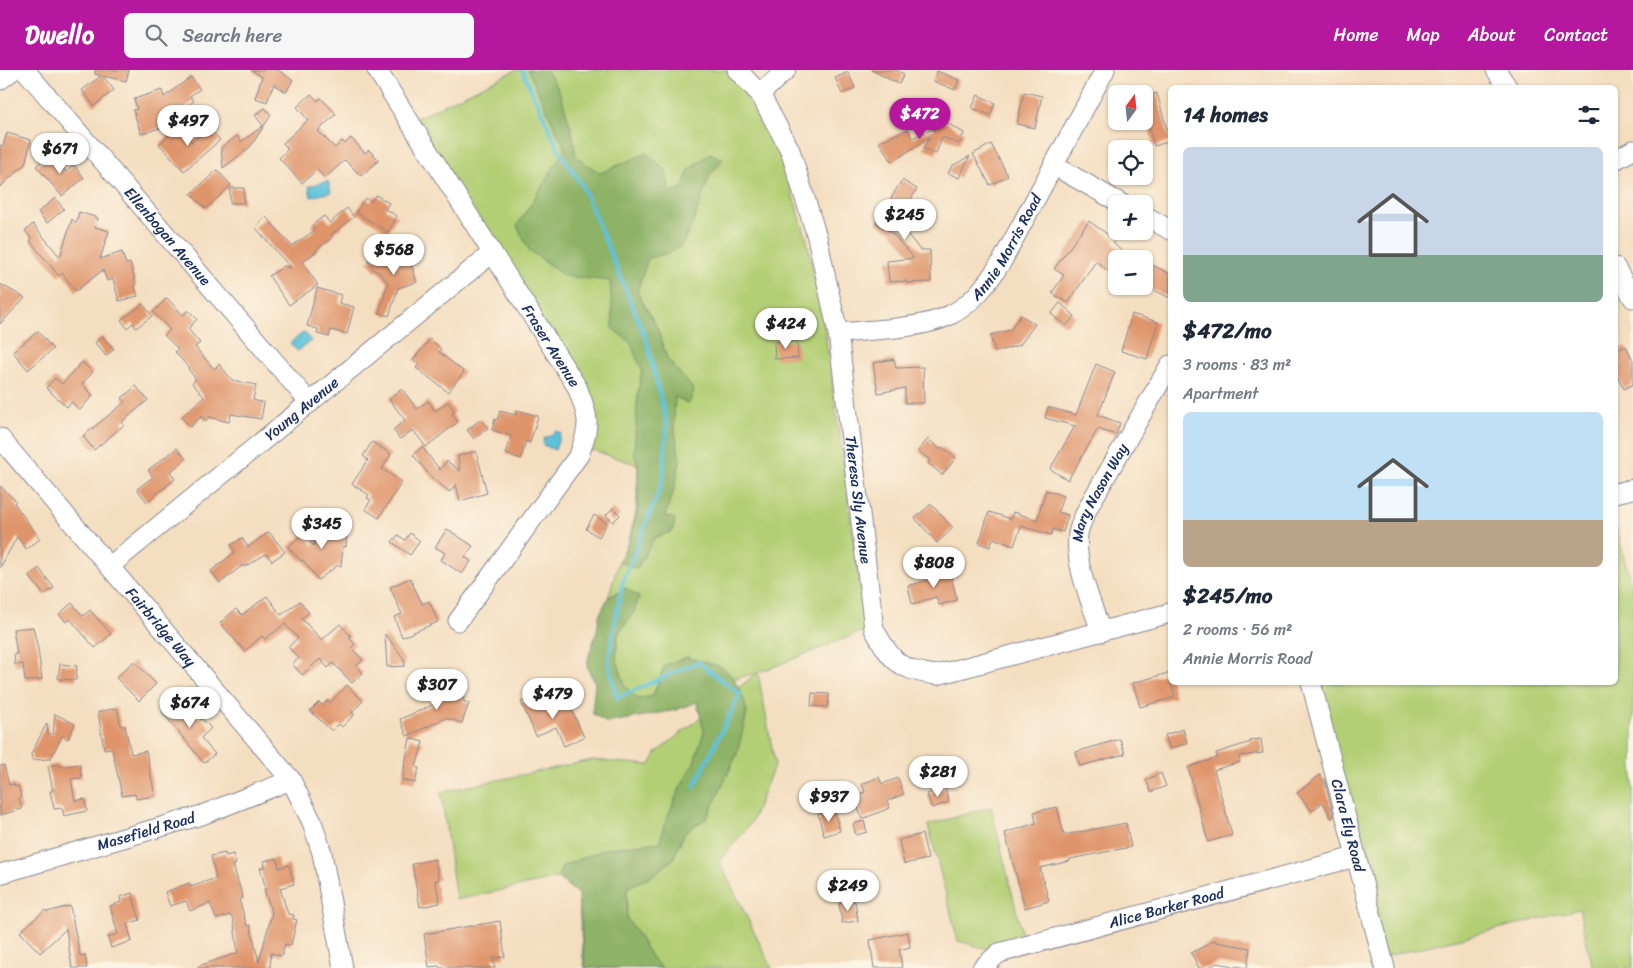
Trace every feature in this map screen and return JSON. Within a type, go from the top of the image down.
[{"type":"street","points":[[0,80],[13,70]]},
{"type":"street","name":"Ellenbogan Avenue","points":[[25,70],[310,402]]},
{"type":"street","name":"Fraser Avenue","points":[[377,70],[577,388],[588,414],[587,435],[579,455],[458,621]]},
{"type":"street","name":"Theresa Sly Avenue","points":[[736,70],[760,94],[790,150],[818,237],[838,333],[874,629],[884,648],[894,660],[906,668],[937,675],[1168,615]]},
{"type":"street","points":[[760,94],[786,70]]},
{"type":"street","name":"Annie Morris Road","points":[[838,333],[913,326],[944,318],[961,308],[986,286],[1002,261],[1105,70]]},
{"type":"street","points":[[1496,70],[1506,85]]},
{"type":"street","points":[[1618,158],[1633,150]]},
{"type":"street","points":[[1053,165],[1108,196]]},
{"type":"street","points":[[1153,220],[1168,229]]},
{"type":"street","name":"Young Avenue","points":[[110,566],[492,253]]},
{"type":"street","points":[[1618,272],[1633,298]]},
{"type":"street","name":"Mary Nason Way","points":[[1101,632],[1079,563],[1078,533],[1091,502],[1168,368]]},
{"type":"street","name":"Fairbridge Way","points":[[0,438],[291,780],[312,822],[322,853],[343,968]]},
{"type":"street","points":[[1618,493],[1633,489]]},
{"type":"street","name":"Clara Ely Road","points":[[1312,685],[1385,968]]},
{"type":"street","name":"Masefield Road","points":[[0,874],[202,815],[291,780]]},
{"type":"street","name":"Alice Barker Road","points":[[982,968],[999,953],[1355,857]]},
{"type":"green space","points":[[516,70],[726,70],[753,97],[779,153],[806,236],[826,337],[866,630],[758,673],[775,764],[751,823],[719,861],[772,968],[585,968],[578,894],[558,878],[456,900],[441,792],[592,760],[650,765],[657,752],[757,673],[734,679],[722,667],[665,665],[653,696],[638,699],[625,686],[616,657],[618,634],[634,612],[626,588],[608,598],[619,561],[629,540],[636,512],[638,465],[586,448],[591,413],[412,120]]},
{"type":"green space","points":[[528,70],[547,70],[560,92],[572,131],[576,157],[600,173],[647,153],[666,171],[670,192],[682,188],[689,170],[710,153],[723,159],[710,175],[694,220],[682,245],[670,253],[648,258],[637,292],[657,327],[667,358],[694,390],[689,404],[675,397],[674,424],[680,461],[674,490],[665,516],[675,519],[673,531],[654,538],[637,569],[619,561],[629,540],[637,512],[638,465],[634,453],[638,392],[642,371],[630,342],[613,329],[610,281],[564,276],[529,250],[517,226],[565,149]]},
{"type":"green space","points":[[1618,534],[1633,592],[1633,968],[1593,968],[1579,909],[1383,957],[1315,685],[1618,685]]},
{"type":"green space","points":[[626,588],[639,597],[634,612],[618,634],[616,657],[625,686],[638,699],[653,696],[665,665],[687,657],[722,667],[734,679],[744,700],[747,713],[737,754],[707,818],[685,832],[673,859],[653,875],[627,888],[627,918],[652,958],[662,968],[585,968],[578,894],[558,878],[562,866],[608,848],[660,842],[664,825],[694,762],[704,732],[697,702],[676,710],[607,723],[592,713],[595,683],[587,667],[599,616],[608,598]]},
{"type":"green space","points":[[991,807],[1023,938],[991,950],[958,941],[928,825]]},
{"type":"water","points":[[328,181],[331,192],[311,197],[309,186]]},
{"type":"water","points":[[304,332],[311,341],[297,351],[290,343]]},
{"type":"water","points":[[556,431],[561,433],[555,450],[543,445],[544,438]]},
{"type":"building","points":[[95,70],[129,70],[126,81],[103,76],[114,90],[94,106],[82,90],[101,76],[95,74]]},
{"type":"building","points":[[251,70],[278,70],[293,80],[286,92],[274,84],[267,102],[255,98],[262,77]]},
{"type":"building","points":[[871,70],[896,70],[904,74],[899,84]]},
{"type":"building","points":[[937,71],[959,80],[955,90],[933,81]]},
{"type":"building","points":[[848,72],[855,88],[842,94],[835,78]]},
{"type":"building","points":[[191,77],[200,89],[190,96],[194,101],[170,118],[176,123],[141,134],[133,110],[137,109],[134,99],[162,90],[164,97]]},
{"type":"building","points":[[1024,92],[1042,96],[1035,128],[1017,124]]},
{"type":"building","points":[[1157,93],[1168,134],[1168,142],[1154,146],[1150,130],[1153,130],[1153,94]]},
{"type":"building","points":[[311,94],[318,101],[321,98],[336,114],[318,131],[335,148],[342,141],[345,144],[351,138],[365,153],[369,150],[379,160],[361,176],[345,160],[325,178],[317,170],[302,183],[279,158],[288,149],[283,143],[308,120],[297,107]]},
{"type":"building","points":[[978,95],[995,103],[990,115],[972,108]]},
{"type":"building","points":[[265,108],[271,115],[250,147],[223,168],[221,148],[237,136],[241,142],[263,126],[255,115]]},
{"type":"building","points":[[940,119],[964,133],[959,144],[942,137],[936,154],[923,148],[930,137],[892,162],[879,142],[908,129],[912,138],[933,129],[933,131]]},
{"type":"building","points":[[179,127],[192,142],[203,133],[205,135],[211,130],[220,140],[184,171],[159,144]]},
{"type":"building","points":[[7,133],[31,140],[25,164],[0,187],[0,145],[3,146]]},
{"type":"building","points":[[991,144],[1008,176],[990,185],[973,154]]},
{"type":"building","points":[[51,154],[66,172],[74,165],[84,178],[62,196],[36,166]]},
{"type":"building","points":[[970,156],[959,178],[948,173],[952,166]]},
{"type":"building","points":[[217,170],[231,185],[206,209],[191,194]]},
{"type":"building","points":[[902,180],[917,189],[898,222],[920,250],[930,250],[931,282],[889,282],[887,261],[914,258],[891,232],[876,223]]},
{"type":"building","points":[[230,188],[244,188],[244,203],[230,203]]},
{"type":"building","points":[[376,195],[389,203],[385,209],[397,216],[388,232],[356,212],[365,198],[371,202]]},
{"type":"building","points":[[55,198],[64,209],[47,223],[38,212]]},
{"type":"building","points":[[347,208],[354,217],[302,262],[318,285],[289,305],[269,276],[284,266],[291,268],[255,227],[266,217],[292,246],[315,230],[312,225],[324,216],[330,223]]},
{"type":"building","points":[[79,212],[98,218],[95,227],[109,231],[100,259],[122,252],[126,264],[130,263],[138,296],[119,301],[113,279],[107,281],[103,270],[76,291],[62,273],[59,276],[30,241],[32,239],[25,231],[33,224],[60,257],[72,219],[76,223]]},
{"type":"building","points":[[1089,221],[1108,235],[1108,240],[1115,240],[1113,243],[1121,250],[1108,250],[1108,271],[1096,261],[1068,303],[1052,293],[1064,275],[1054,269]]},
{"type":"building","points":[[406,249],[417,282],[398,288],[389,316],[379,313],[388,283],[367,261]]},
{"type":"building","points":[[1153,265],[1168,273],[1168,297],[1153,290]]},
{"type":"building","points":[[0,284],[25,298],[0,324]]},
{"type":"building","points":[[317,288],[341,295],[339,303],[354,307],[347,334],[331,330],[329,337],[317,334],[318,329],[307,326]]},
{"type":"building","points":[[167,298],[183,315],[188,310],[197,319],[188,329],[200,343],[195,347],[214,369],[219,364],[232,380],[256,385],[253,400],[264,403],[261,419],[231,414],[229,422],[209,417],[206,421],[202,416],[190,427],[181,417],[204,397],[192,383],[196,379],[189,368],[175,352],[178,349],[164,335],[170,330],[153,312]]},
{"type":"building","points":[[1060,303],[1075,316],[1066,326],[1051,314]]},
{"type":"building","points":[[143,304],[152,316],[136,328],[133,323],[127,328],[121,320]]},
{"type":"building","points":[[1132,314],[1158,322],[1147,359],[1121,351]]},
{"type":"building","points":[[1021,315],[1035,324],[1020,345],[995,352],[990,335],[1010,330]]},
{"type":"building","points":[[38,331],[53,349],[28,370],[13,352]]},
{"type":"building","points":[[102,336],[114,349],[106,356],[95,343]]},
{"type":"building","points":[[430,339],[441,349],[439,352],[464,372],[448,392],[416,368],[419,364],[413,360]]},
{"type":"building","points":[[797,341],[798,358],[775,359],[774,342]]},
{"type":"building","points":[[1626,346],[1633,360],[1633,384],[1624,389],[1618,377],[1618,350]]},
{"type":"building","points":[[894,359],[896,368],[923,367],[924,403],[905,403],[905,388],[878,393],[873,363]]},
{"type":"building","points":[[82,362],[93,372],[82,384],[93,395],[80,410],[71,402],[67,407],[46,388],[55,378],[62,384]]},
{"type":"building","points":[[1096,364],[1115,372],[1098,415],[1120,423],[1116,435],[1098,429],[1068,480],[1050,469],[1075,426],[1045,418],[1048,407],[1076,415]]},
{"type":"building","points":[[136,386],[148,400],[122,422],[124,425],[94,450],[83,436],[125,402],[122,398]]},
{"type":"building","points":[[402,389],[417,409],[428,401],[435,411],[448,402],[455,412],[452,414],[458,422],[426,447],[413,430],[400,439],[393,430],[405,420],[389,399]]},
{"type":"building","points":[[517,410],[538,416],[530,443],[526,441],[521,459],[506,454],[511,436],[492,430],[495,419],[497,420],[500,411],[516,415]]},
{"type":"building","points":[[481,419],[488,428],[474,439],[467,430]]},
{"type":"building","points":[[928,439],[940,449],[942,447],[956,458],[942,475],[928,463],[930,460],[918,451]]},
{"type":"building","points":[[372,442],[391,454],[382,469],[402,482],[379,518],[365,509],[371,500],[367,498],[369,495],[352,484],[368,460],[363,456]]},
{"type":"building","points":[[422,447],[440,470],[447,461],[460,471],[458,456],[476,451],[487,493],[460,501],[456,484],[450,492],[432,478],[413,455]]},
{"type":"building","points":[[177,448],[186,459],[170,472],[175,479],[147,502],[137,489],[153,477],[148,470]]},
{"type":"building","points":[[0,486],[16,501],[14,503],[40,539],[26,549],[17,537],[0,568]]},
{"type":"building","points":[[1046,490],[1063,496],[1058,512],[1068,515],[1063,532],[1053,529],[1051,535],[1021,526],[1014,546],[993,538],[990,547],[979,543],[989,512],[1011,519],[1013,512],[1037,520]]},
{"type":"building","points":[[931,504],[953,528],[937,543],[915,518]]},
{"type":"building","points":[[613,508],[620,515],[613,522],[606,515]]},
{"type":"building","points":[[594,515],[607,523],[599,537],[586,529]]},
{"type":"building","points":[[333,526],[347,527],[346,547],[343,546],[341,566],[338,565],[318,580],[303,560],[301,561],[288,547],[303,534],[314,546],[315,529],[332,531]]},
{"type":"building","points":[[447,529],[473,546],[465,557],[471,561],[462,574],[441,560],[445,553],[435,547]]},
{"type":"building","points":[[269,532],[285,552],[272,561],[266,554],[244,567],[243,565],[220,583],[211,571],[235,552],[231,545],[242,538],[248,547]]},
{"type":"building","points":[[410,533],[420,541],[410,555],[392,542],[398,535],[405,540]]},
{"type":"building","points":[[39,568],[54,588],[44,595],[29,576]]},
{"type":"building","points":[[949,569],[957,600],[939,605],[936,597],[912,604],[908,586],[931,579],[930,574]]},
{"type":"building","points":[[410,578],[422,604],[429,601],[438,622],[402,637],[394,617],[402,614],[390,587]]},
{"type":"building","points":[[267,596],[281,615],[300,601],[309,613],[301,618],[322,640],[340,624],[351,636],[349,638],[355,644],[351,648],[363,660],[356,666],[363,673],[352,683],[333,663],[328,668],[320,659],[302,675],[292,664],[299,658],[288,647],[298,638],[285,624],[265,639],[262,636],[245,651],[220,623],[236,609],[242,615]]},
{"type":"building","points":[[72,603],[83,616],[90,610],[111,634],[95,648],[70,619],[66,622],[59,614]]},
{"type":"building","points":[[33,627],[42,679],[25,681],[23,664],[15,665],[14,654],[17,654],[13,629]]},
{"type":"building","points":[[385,634],[404,659],[405,666],[387,667]]},
{"type":"building","points":[[134,661],[156,684],[139,701],[116,678]]},
{"type":"building","points":[[60,664],[77,666],[76,680],[58,679]]},
{"type":"building","points":[[1168,673],[1168,685],[1172,685],[1175,697],[1140,707],[1133,683]]},
{"type":"building","points":[[347,685],[363,701],[352,712],[354,715],[342,727],[339,724],[332,731],[310,711],[319,702],[323,706],[328,700],[330,703]]},
{"type":"building","points":[[429,686],[443,691],[444,688],[465,695],[463,701],[469,703],[462,723],[446,718],[407,736],[400,719],[440,702],[426,697]]},
{"type":"building","points":[[812,693],[829,694],[828,707],[811,706]]},
{"type":"building","points":[[537,695],[544,710],[567,700],[584,737],[564,746],[556,727],[536,736],[521,702]]},
{"type":"building","points":[[186,702],[201,720],[211,728],[201,738],[215,754],[204,763],[162,712],[173,703],[177,709]]},
{"type":"building","points":[[117,708],[121,726],[125,726],[131,754],[146,751],[155,796],[136,799],[135,794],[122,796],[112,748],[104,749],[98,712]]},
{"type":"building","points":[[55,714],[75,724],[68,739],[62,736],[50,759],[32,760],[31,754],[47,723],[48,734],[53,734]]},
{"type":"building","points":[[1183,729],[1187,743],[1170,749],[1165,735]]},
{"type":"building","points":[[410,738],[423,742],[416,767],[419,768],[415,783],[402,780]]},
{"type":"building","points":[[1120,739],[1125,754],[1080,766],[1076,752]]},
{"type":"building","points":[[1261,739],[1263,753],[1239,756],[1240,762],[1214,770],[1232,835],[1208,842],[1188,767],[1217,758],[1216,753],[1251,742],[1250,740]]},
{"type":"building","points":[[59,764],[60,767],[80,764],[82,778],[71,779],[75,801],[85,799],[87,811],[64,816],[62,808],[54,809],[48,766]]},
{"type":"building","points":[[4,765],[9,785],[14,784],[15,787],[18,786],[22,809],[0,815],[0,766]]},
{"type":"building","points":[[1161,773],[1166,786],[1151,792],[1146,780]]},
{"type":"building","points":[[1320,775],[1325,782],[1334,817],[1331,818],[1323,802],[1312,811],[1297,793]]},
{"type":"building","points":[[879,777],[882,784],[898,778],[904,794],[887,801],[890,808],[862,819],[854,796],[865,792],[862,784]]},
{"type":"building","points":[[945,788],[949,802],[932,808],[927,794]]},
{"type":"building","points":[[1057,807],[1064,835],[1126,823],[1131,847],[1070,859],[1070,861],[1040,868],[1049,901],[1025,908],[1005,833],[1036,823],[1034,812]]},
{"type":"building","points":[[834,810],[840,831],[824,836],[818,814]]},
{"type":"building","points":[[864,821],[867,832],[856,835],[853,824]]},
{"type":"building","points":[[922,834],[928,859],[904,864],[899,840]]},
{"type":"building","points":[[225,853],[226,856],[233,854],[236,864],[233,865],[243,898],[239,899],[247,926],[250,925],[259,962],[272,913],[264,889],[266,889],[260,868],[265,867],[264,861],[277,858],[279,868],[289,865],[294,884],[280,888],[288,914],[294,915],[293,919],[297,920],[291,945],[285,944],[282,956],[271,953],[270,968],[199,968],[198,966],[238,953],[233,917],[230,915],[216,919],[210,903],[190,911],[186,901],[170,906],[165,892],[189,883],[190,887],[216,878],[211,856]]},
{"type":"building","points":[[435,859],[439,880],[435,880],[440,903],[420,907],[412,864]]},
{"type":"building","points":[[132,893],[140,920],[127,924],[132,941],[111,948],[108,937],[118,934],[110,906],[121,902],[120,897]]},
{"type":"building","points":[[855,901],[858,921],[842,923],[839,903]]},
{"type":"building","points":[[70,906],[80,956],[85,955],[87,968],[72,968],[66,929],[40,953],[20,932],[45,910],[47,912]]},
{"type":"building","points":[[500,921],[505,957],[493,958],[495,968],[429,967],[424,934]]},
{"type":"building","points":[[908,932],[910,947],[899,950],[902,968],[874,968],[870,940]]},
{"type":"building","points":[[1215,940],[1216,942],[1250,948],[1247,968],[1217,963],[1207,968],[1199,968],[1191,953]]},
{"type":"waterway","points":[[522,70],[559,150],[582,185],[647,341],[667,425],[663,480],[622,585],[608,661],[617,698],[698,662],[740,694],[694,787]]}]
